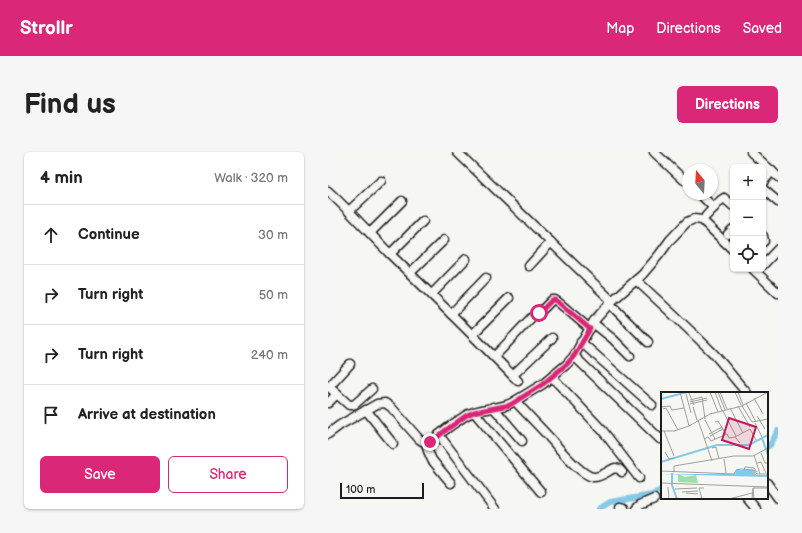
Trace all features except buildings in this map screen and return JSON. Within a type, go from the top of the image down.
[{"type":"street","points":[[457,152],[551,242],[611,302],[648,342]]},
{"type":"street","points":[[654,152],[682,178]]},
{"type":"street","points":[[751,152],[775,174],[766,180]]},
{"type":"street","points":[[349,211],[381,181]]},
{"type":"street","points":[[328,191],[516,378],[552,338]]},
{"type":"street","points":[[766,192],[778,202]]},
{"type":"street","points":[[706,216],[724,198],[730,203]]},
{"type":"street","points":[[706,200],[714,208]]},
{"type":"street","points":[[370,233],[402,201]]},
{"type":"street","points":[[328,434],[340,425],[377,404],[385,403],[392,406],[419,439],[426,443],[435,439],[467,415],[493,407],[510,405],[543,384],[567,364],[574,356],[591,326],[602,312],[652,264],[682,226],[694,219],[702,220],[730,247]]},
{"type":"street","points":[[390,254],[423,221]]},
{"type":"street","points":[[410,273],[444,240]]},
{"type":"street","points":[[529,266],[551,242]]},
{"type":"street","points":[[766,262],[778,249]]},
{"type":"street","points":[[432,294],[466,258]]},
{"type":"street","points":[[758,272],[778,293]]},
{"type":"street","points":[[452,314],[486,278]]},
{"type":"street","points":[[636,280],[713,353],[736,382],[747,392]]},
{"type":"street","points":[[473,334],[508,298]]},
{"type":"street","points":[[539,313],[552,300],[555,300],[591,326],[613,339],[630,356]]},
{"type":"street","points":[[495,356],[531,318]]},
{"type":"street","points":[[581,342],[652,405]]},
{"type":"street","points":[[574,356],[660,439]]},
{"type":"street","points":[[350,364],[328,386],[349,405],[355,404],[372,389]]},
{"type":"street","points":[[552,377],[603,431],[639,478]]},
{"type":"street","points":[[328,403],[337,394]]},
{"type":"street","points":[[515,401],[577,468],[592,477],[596,477],[615,468],[622,472]]},
{"type":"street","points":[[493,407],[522,441]]},
{"type":"street","points":[[366,410],[393,444]]},
{"type":"street","points":[[474,412],[540,492]]},
{"type":"street","points":[[439,435],[495,509]]},
{"type":"street","points":[[426,443],[432,460],[451,483]]},
{"type":"street","points":[[768,484],[778,498]]},
{"type":"street","points":[[636,509],[640,505],[654,499]]},
{"type":"street","points":[[748,499],[756,509]]},
{"type":"waterway","points":[[768,446],[778,431]]},
{"type":"waterway","points":[[599,509],[610,502],[652,495],[661,490]]},
{"type":"route","points":[[430,442],[467,415],[493,407],[510,405],[543,384],[567,364],[574,356],[590,329],[555,300],[552,300],[539,313]]}]
